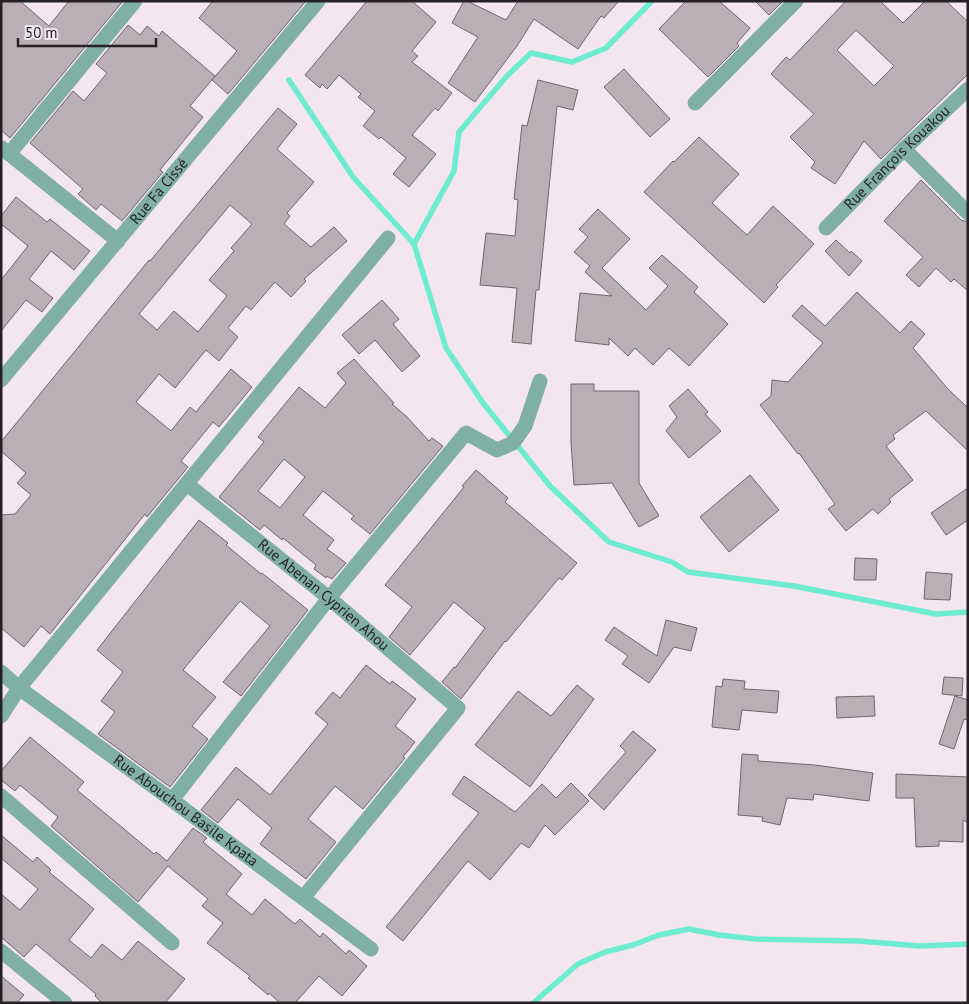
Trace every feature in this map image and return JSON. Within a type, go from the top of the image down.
[{"type":"street","points":[[118,241],[5,151],[135,1]]},
{"type":"street","name":"Rue Fa Cissé","points":[[1,380],[318,1]]},
{"type":"street","points":[[695,102],[796,1]]},
{"type":"street","name":"Rue François Kouakou","points":[[826,228],[904,149],[968,89]]},
{"type":"street","points":[[904,149],[968,213]]},
{"type":"street","points":[[1,716],[19,688],[388,238]]},
{"type":"street","points":[[172,800],[329,598],[466,433],[497,450],[513,443],[525,426],[540,381]]},
{"type":"street","name":"Rue Abenan Cyprien Ahou","points":[[187,484],[329,598],[458,708],[303,898]]},
{"type":"street","name":"Rue Abouchou Basile Kpata","points":[[1,672],[19,688],[371,949]]},
{"type":"street","points":[[1,796],[172,943]]},
{"type":"street","points":[[1,951],[65,1003]]},
{"type":"building","points":[[1,1],[20,1],[49,26],[69,1],[123,1],[10,138],[1,130]]},
{"type":"building","points":[[213,1],[306,1],[228,94],[212,80],[237,51],[199,18]]},
{"type":"building","points":[[367,1],[412,1],[436,22],[412,51],[418,56],[412,62],[452,93],[438,111],[435,108],[412,135],[436,154],[409,187],[393,174],[406,158],[381,137],[379,139],[363,126],[375,111],[358,97],[361,94],[339,75],[327,89],[322,84],[320,88],[305,75]]},
{"type":"building","points":[[464,1],[506,20],[518,1],[619,1],[604,18],[601,16],[578,49],[534,19],[517,46],[475,102],[448,83],[478,37],[452,23]]},
{"type":"building","points":[[686,1],[719,1],[750,28],[737,43],[739,46],[708,77],[659,29]]},
{"type":"building","points":[[755,1],[783,1],[769,15]]},
{"type":"building","points":[[846,1],[880,1],[903,23],[925,1],[946,1],[968,22],[968,74],[881,159],[864,141],[835,184],[811,168],[815,162],[790,137],[814,114],[771,74],[786,57],[790,60]],"holes":[[[856,30],[894,66],[874,86],[837,50]]]},
{"type":"building","points":[[128,25],[140,35],[147,26],[159,36],[162,31],[215,76],[190,106],[203,117],[160,170],[163,172],[122,221],[101,204],[96,210],[78,194],[83,189],[30,143],[73,91],[84,101],[107,73],[96,64]]},
{"type":"building","points":[[624,69],[670,119],[650,137],[604,87]]},
{"type":"building","points":[[538,80],[578,90],[573,110],[557,106],[539,290],[536,290],[531,344],[512,342],[517,288],[480,285],[486,233],[515,236],[518,200],[514,199],[522,125],[527,126]]},
{"type":"building","points":[[278,108],[297,124],[277,149],[314,182],[287,213],[290,216],[284,224],[311,247],[334,227],[347,241],[304,279],[306,281],[291,297],[275,282],[251,310],[246,306],[228,328],[238,337],[219,361],[206,350],[175,388],[159,374],[136,402],[171,431],[190,407],[196,412],[231,369],[252,387],[219,427],[213,422],[181,461],[188,467],[147,517],[145,514],[50,634],[41,626],[24,647],[1,628],[1,515],[15,514],[31,495],[17,483],[26,473],[1,451],[1,442]],"holes":[[[230,205],[252,224],[231,248],[234,251],[209,280],[227,296],[198,332],[174,311],[157,330],[139,314]]]},
{"type":"building","points":[[699,137],[739,174],[712,203],[747,235],[773,206],[814,244],[776,285],[778,287],[764,303],[644,192]]},
{"type":"building","points":[[921,180],[961,220],[968,222],[968,291],[954,279],[951,282],[936,268],[919,287],[906,275],[923,257],[884,221]]},
{"type":"building","points":[[16,197],[47,222],[50,219],[90,251],[74,270],[51,251],[29,279],[53,298],[42,312],[26,300],[1,331],[1,280],[28,246],[1,224],[1,216]]},
{"type":"building","points":[[598,209],[630,239],[602,268],[646,310],[668,286],[649,268],[662,255],[698,287],[694,292],[728,324],[689,366],[669,348],[653,365],[635,348],[628,356],[609,338],[609,345],[575,341],[580,293],[612,296],[585,272],[590,266],[574,252],[588,237],[579,229]]},
{"type":"building","points":[[836,240],[862,261],[849,276],[825,251]]},
{"type":"building","points":[[857,292],[900,333],[911,321],[925,334],[913,348],[948,389],[968,408],[968,451],[926,411],[893,435],[895,439],[886,446],[913,480],[889,499],[891,502],[878,514],[873,509],[846,531],[828,509],[835,504],[799,453],[760,405],[771,396],[772,380],[788,382],[823,343],[792,316],[802,305],[825,326]]},
{"type":"building","points":[[382,300],[399,319],[393,324],[420,356],[402,372],[375,340],[359,354],[342,335]]},
{"type":"building","points":[[354,359],[394,403],[392,404],[429,441],[432,438],[443,446],[370,534],[351,519],[354,516],[323,491],[303,515],[334,540],[327,549],[346,563],[332,579],[327,576],[326,578],[314,569],[316,565],[283,538],[282,540],[264,525],[260,530],[219,497],[264,442],[258,437],[299,387],[325,408],[346,383],[337,373]],"holes":[[[284,459],[305,477],[280,508],[258,491]]]},
{"type":"building","points":[[571,384],[594,384],[594,391],[639,391],[639,483],[659,516],[639,527],[612,483],[574,485],[571,443]]},
{"type":"building","points":[[688,389],[708,412],[705,414],[721,431],[689,458],[666,431],[677,417],[669,406]]},
{"type":"building","points":[[476,470],[508,498],[505,502],[577,563],[562,580],[559,578],[505,641],[461,699],[442,682],[485,628],[454,602],[410,655],[389,637],[412,607],[385,585]]},
{"type":"building","points":[[750,475],[779,510],[729,552],[700,517]]},
{"type":"building","points":[[968,488],[968,520],[946,535],[931,513]]},
{"type":"building","points":[[199,520],[228,543],[226,545],[261,574],[308,610],[241,696],[223,682],[270,626],[240,601],[183,670],[216,697],[192,726],[208,739],[170,787],[98,734],[115,712],[101,701],[123,672],[97,650]]},
{"type":"building","points":[[855,558],[877,559],[876,580],[854,580]]},
{"type":"building","points":[[926,572],[952,574],[950,600],[924,599]]},
{"type":"building","points":[[666,620],[697,628],[691,651],[674,647],[649,683],[622,664],[628,656],[605,640],[614,627],[657,656]]},
{"type":"building","points":[[366,665],[390,684],[392,681],[416,699],[395,726],[415,742],[403,757],[405,758],[363,809],[335,786],[308,819],[336,842],[306,879],[260,844],[272,828],[238,799],[218,823],[201,810],[236,767],[270,795],[328,724],[315,713],[333,692],[340,698]]},
{"type":"building","points":[[944,677],[963,678],[962,696],[942,694]]},
{"type":"building","points":[[723,679],[745,681],[744,689],[779,691],[777,713],[742,710],[739,730],[712,727],[716,686],[722,687]]},
{"type":"building","points":[[577,685],[594,699],[530,787],[475,745],[518,691],[551,716]]},
{"type":"building","points":[[874,696],[875,716],[837,718],[836,697]]},
{"type":"building","points":[[955,696],[968,700],[968,720],[964,719],[954,749],[939,744]]},
{"type":"building","points":[[633,731],[656,750],[604,810],[588,795],[626,752],[620,746]]},
{"type":"building","points":[[30,737],[84,782],[77,790],[154,854],[156,852],[167,861],[193,828],[207,838],[203,842],[242,874],[226,894],[252,915],[265,899],[295,924],[300,919],[320,937],[323,933],[346,954],[349,950],[367,966],[342,996],[319,976],[295,1003],[280,1003],[269,993],[268,995],[248,978],[250,976],[207,943],[223,923],[202,906],[208,899],[168,866],[138,902],[51,826],[58,817],[20,785],[15,791],[1,780],[1,771]]},
{"type":"building","points":[[742,754],[758,755],[758,761],[815,765],[873,773],[869,801],[814,794],[813,800],[787,798],[780,825],[762,821],[763,817],[738,815]]},
{"type":"building","points":[[896,774],[968,777],[968,823],[963,820],[963,842],[939,841],[939,846],[916,847],[914,798],[896,798]]},
{"type":"building","points":[[464,776],[515,812],[542,784],[556,798],[571,783],[589,801],[555,835],[545,825],[529,848],[521,843],[490,880],[468,861],[403,941],[386,927],[479,813],[452,794]]},
{"type":"building","points":[[1,835],[33,862],[37,857],[51,870],[49,872],[94,909],[69,940],[91,958],[102,944],[122,960],[138,941],[185,979],[165,1003],[102,1003],[95,996],[96,994],[36,944],[24,957],[1,937],[1,894],[20,910],[38,889],[1,858]]},
{"type":"building","points":[[1,976],[24,995],[17,1003],[1,1003]]},
{"type":"waterway","points":[[414,244],[454,171],[459,132],[507,76],[531,53],[572,62],[606,48],[652,1]]},
{"type":"waterway","points":[[289,80],[353,177],[414,244],[446,348],[483,403],[550,486],[609,542],[672,562],[688,572],[794,586],[936,614],[968,612]]},
{"type":"waterway","points":[[533,1003],[578,964],[605,952],[633,945],[659,935],[689,929],[755,939],[859,941],[920,946],[968,944]]}]
